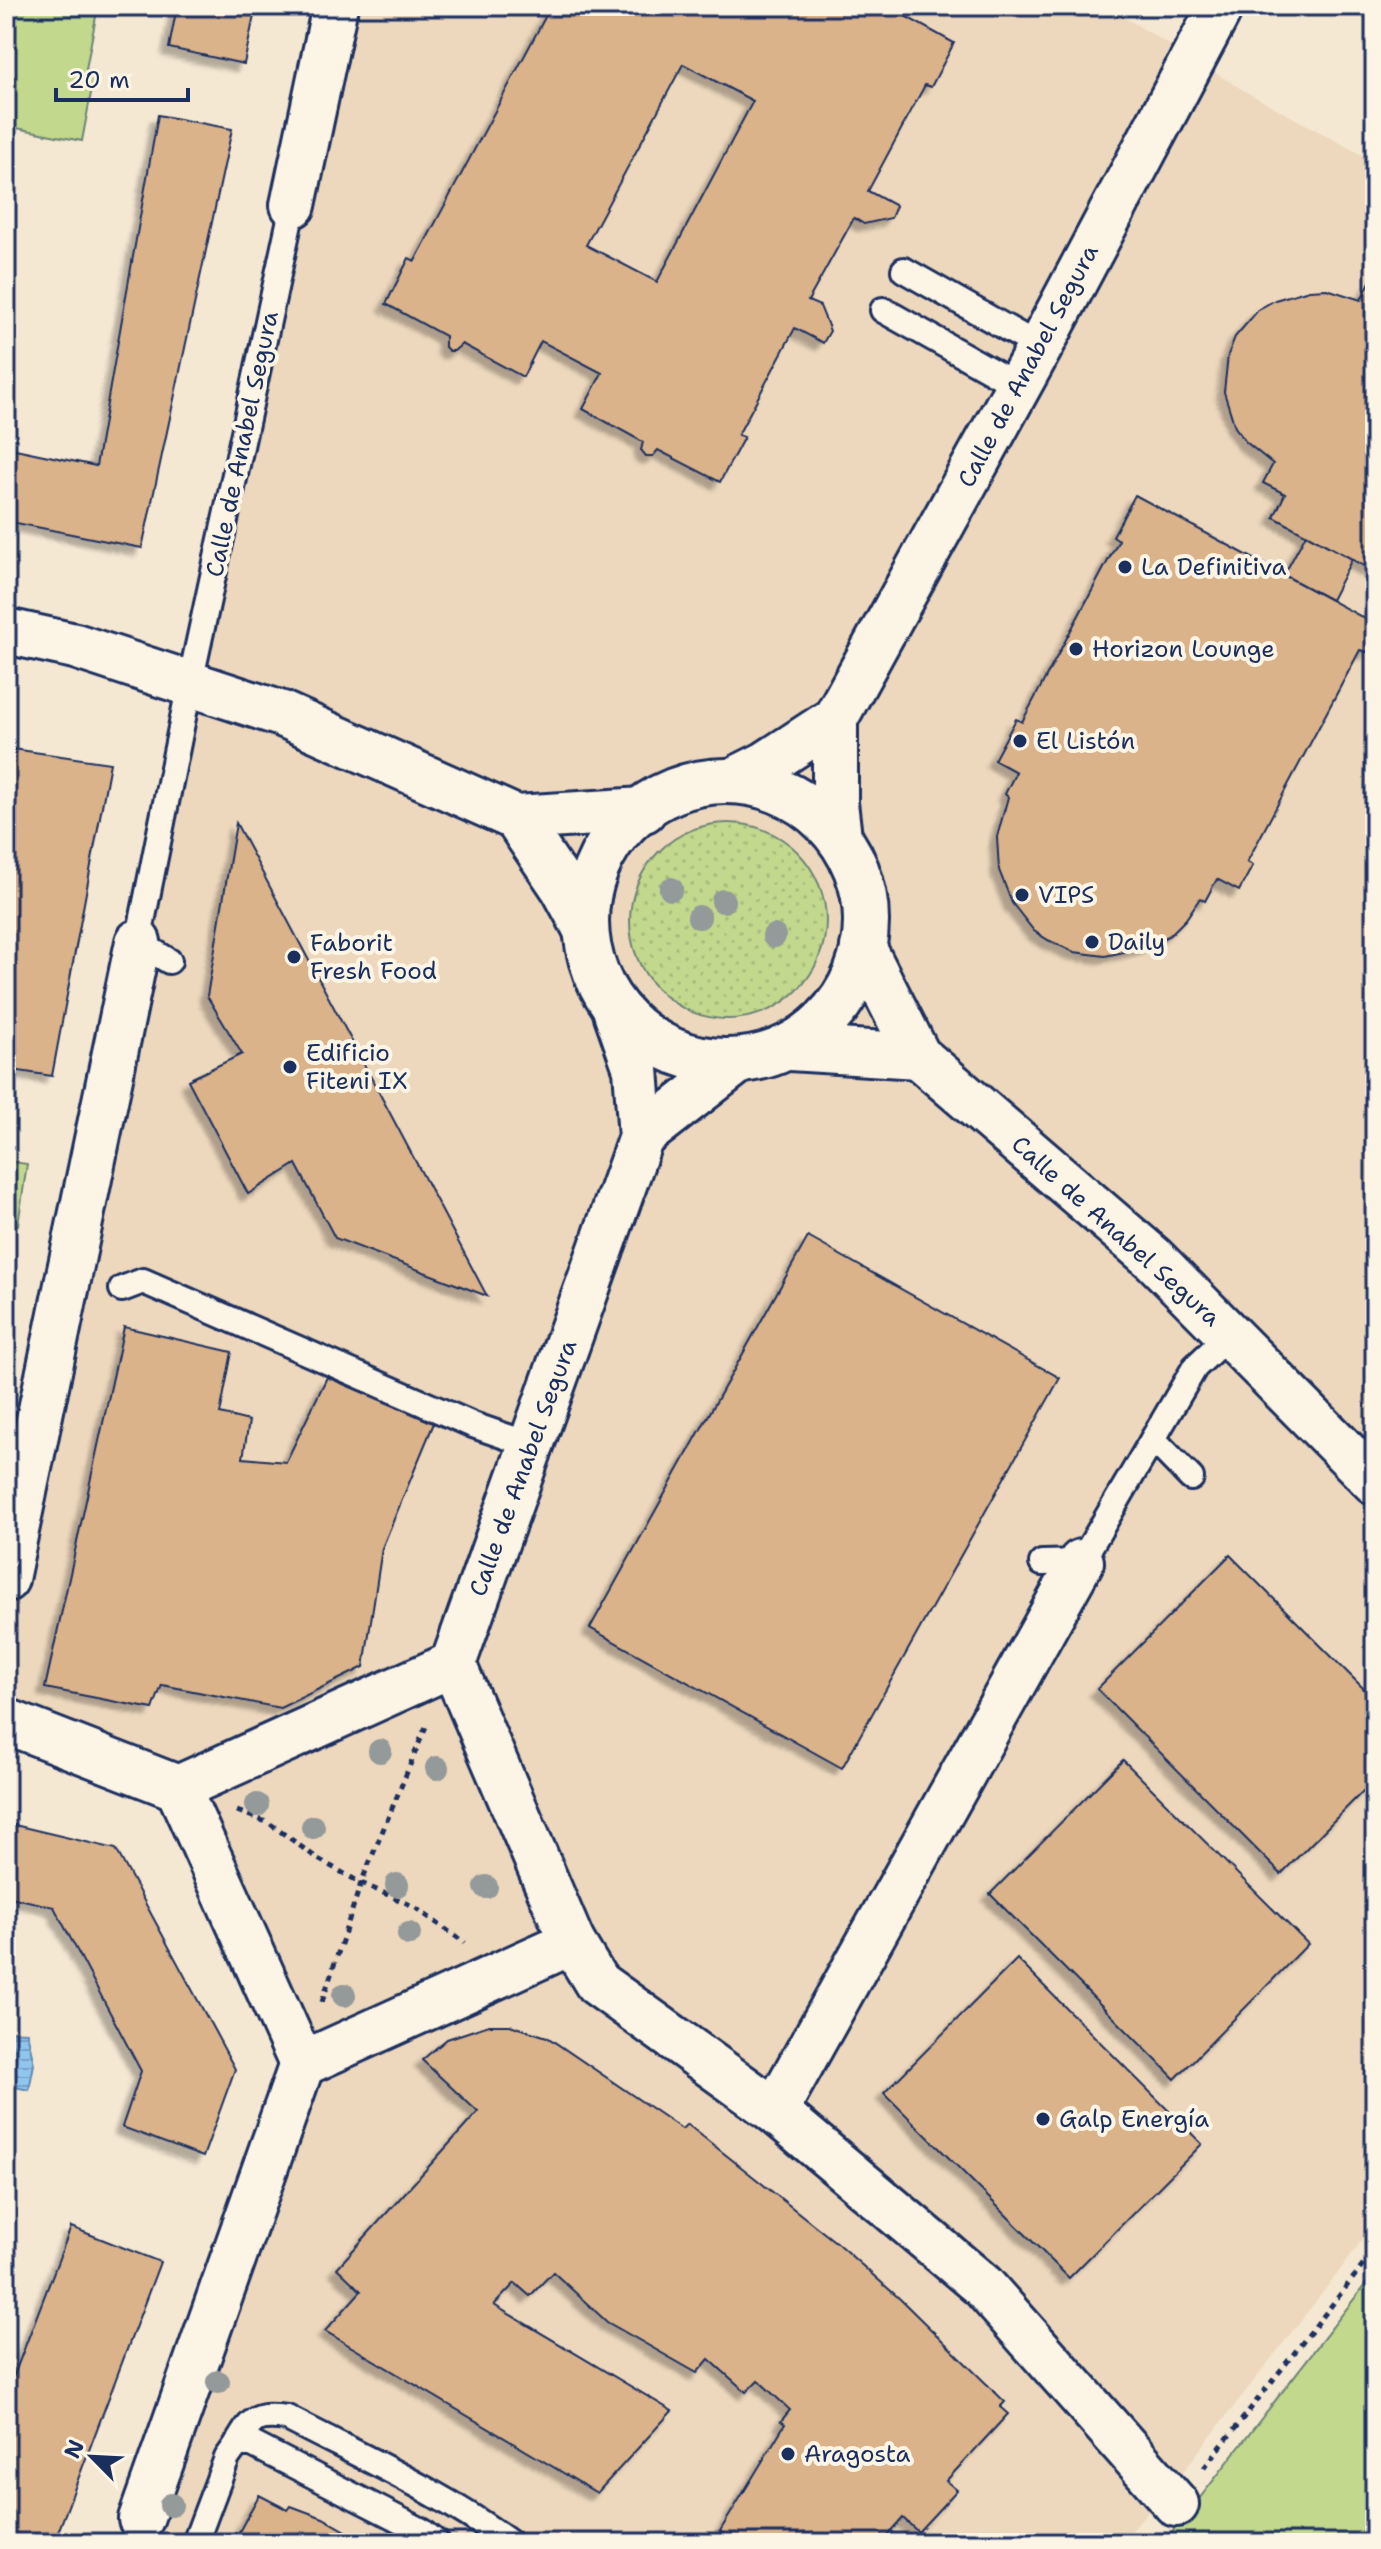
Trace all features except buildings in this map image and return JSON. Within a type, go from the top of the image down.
[{"type":"street","points":[[293,205],[335,6]]},
{"type":"street","name":"Calle de Anabel Segura","points":[[738,778],[766,764],[835,719],[1040,347],[1217,8]]},
{"type":"street","points":[[6,631],[75,646],[282,714],[516,818],[644,810]]},
{"type":"street","name":"Calle de Anabel Segura","points":[[835,719],[835,803],[839,837]]},
{"type":"street","points":[[790,1048],[822,1025],[856,980],[863,947],[864,907],[857,873],[839,837],[820,813],[782,789],[738,778],[712,778],[644,810],[621,830],[600,855],[588,887],[584,926],[596,978],[615,1009],[642,1036],[675,1053],[704,1060],[737,1062],[790,1048],[918,1056]]},
{"type":"street","points":[[516,818],[564,889],[584,926]]},
{"type":"street","name":"Calle de Anabel Segura","points":[[863,947],[918,1056],[1154,1259],[1375,1482]]},
{"type":"street","points":[[6,1579],[154,952]]},
{"type":"street","name":"Calle de Anabel Segura","points":[[453,1664],[641,1137],[636,1069],[615,1009]]},
{"type":"street","points":[[641,1137],[737,1062]]},
{"type":"street","points":[[775,2111],[1061,1562]]},
{"type":"street","points":[[178,1788],[453,1664],[572,1942],[597,1983],[775,2111],[983,2286],[1176,2504]]},
{"type":"street","points":[[6,1721],[178,1788],[302,2064],[136,2531]]},
{"type":"street","points":[[302,2064],[572,1942]]},
{"type":"lane","name":"Calle de Anabel Segura","points":[[154,952],[190,683],[293,205]]},
{"type":"lane","points":[[904,270],[1040,347]]},
{"type":"lane","points":[[883,310],[1018,386]]},
{"type":"lane","points":[[122,1289],[143,1281],[473,1425],[531,1445]]},
{"type":"lane","points":[[1061,1562],[1153,1439],[1195,1367],[1230,1334]]},
{"type":"lane","points":[[1153,1439],[1191,1478]]},
{"type":"lane","points":[[195,2543],[227,2458],[250,2422],[266,2416],[287,2418],[419,2486],[481,2522],[510,2543]]},
{"type":"lane","points":[[237,2444],[252,2444],[422,2531],[437,2543]]},
{"type":"path","points":[[302,2064],[361,1883],[453,1664]]},
{"type":"path","points":[[178,1788],[269,1823],[318,1859],[361,1883],[413,1906],[488,1959],[503,1974]]},
{"type":"path","points":[[1176,2504],[1375,2250]]},
{"type":"shaded area","points":[[335,6],[1106,6],[1250,94],[1375,162],[1375,2222],[1182,2473],[1121,2543],[132,2543],[302,2064],[178,1789],[6,1721],[6,1579]]},
{"type":"green space","points":[[6,6],[98,6],[86,69],[95,72],[82,141],[6,126]]},
{"type":"green space","points":[[728,823],[766,830],[783,839],[797,852],[810,866],[819,883],[826,921],[819,959],[810,976],[797,990],[783,1003],[766,1012],[728,1019],[690,1012],[673,1003],[659,990],[646,976],[637,959],[630,921],[637,883],[646,866],[659,852],[673,839],[690,830]]},
{"type":"green space","points":[[6,1161],[27,1164],[18,1225],[6,1224]]},
{"type":"green space","points":[[1375,2272],[1375,2543],[1163,2543],[1185,2517]]},
{"type":"water","points":[[6,2031],[27,2032],[34,2064],[29,2090],[6,2085]]},
{"type":"place","name":"La Definitiva","points":[[1125,567]]},
{"type":"place","name":"Horizon Lounge","points":[[1076,649]]},
{"type":"place","name":"El Listón","points":[[1020,741]]},
{"type":"place","name":"VIPS","points":[[1022,895]]},
{"type":"place","name":"Daily","points":[[1092,942]]},
{"type":"place","name":"Faborit Fresh Food","points":[[294,957]]},
{"type":"place","name":"Edificio Fiteni IX","points":[[290,1067]]},
{"type":"place","name":"Galp Energía","points":[[1043,2119]]},
{"type":"place","name":"Aragosta","points":[[788,2454]]}]
